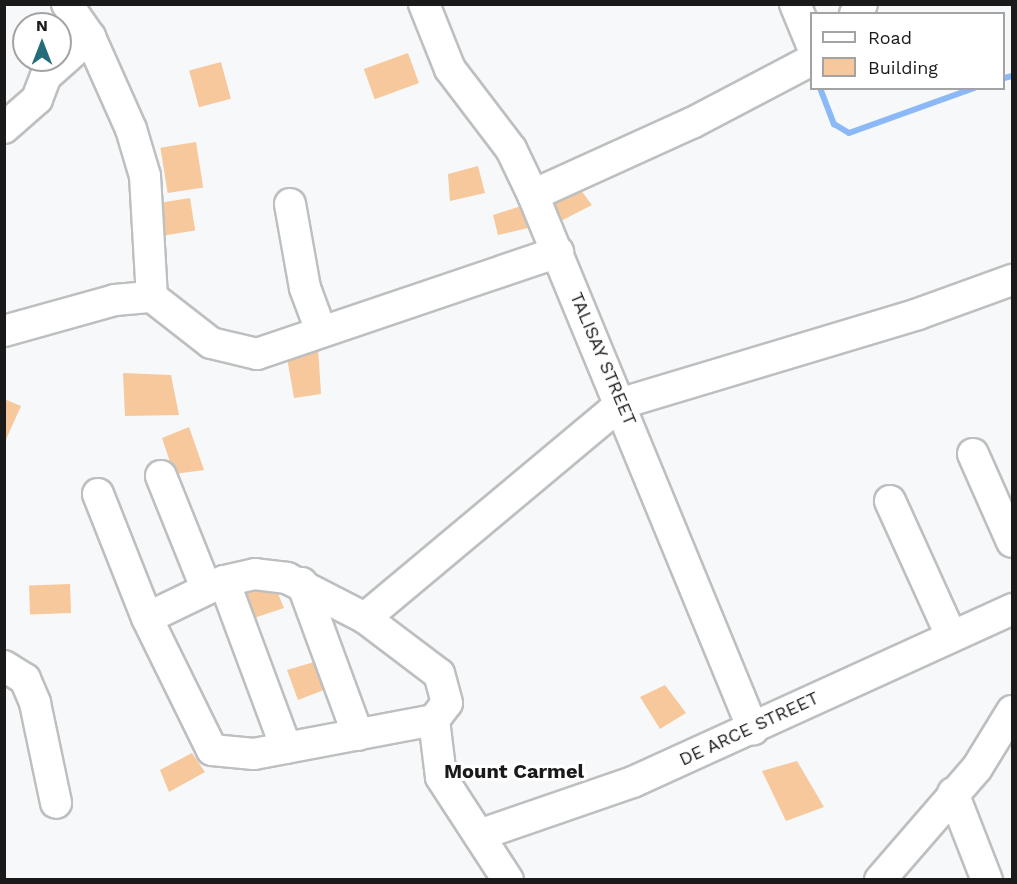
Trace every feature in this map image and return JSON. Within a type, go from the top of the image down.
[{"type":"street","points":[[67,4],[90,37],[131,129],[145,176],[152,297]]},
{"type":"street","name":"TALISAY STREET","points":[[424,4],[450,69],[512,149],[533,195],[622,403],[753,729]]},
{"type":"street","points":[[795,4],[810,44]]},
{"type":"street","points":[[4,128],[37,99],[46,76],[90,37]]},
{"type":"street","points":[[533,195],[692,123],[810,48]]},
{"type":"street","points":[[290,204],[305,288],[321,331]]},
{"type":"street","points":[[4,331],[115,300],[152,297],[211,344],[231,352],[257,354],[558,252]]},
{"type":"street","points":[[365,618],[622,403],[896,321],[1012,280]]},
{"type":"street","points":[[973,454],[1012,538]]},
{"type":"street","points":[[161,476],[215,584],[286,748]]},
{"type":"street","points":[[98,494],[147,618],[212,750],[235,756],[434,720],[447,703],[443,680],[365,618],[302,583],[270,574],[215,584],[147,618]]},
{"type":"street","points":[[890,501],[950,633]]},
{"type":"street","points":[[302,583],[358,735]]},
{"type":"street","name":"DE ARCE STREET","points":[[479,834],[607,792],[753,729],[950,633],[1012,609]]},
{"type":"street","points":[[4,666],[25,679],[35,703],[56,803]]},
{"type":"street","points":[[880,879],[977,768],[1012,711]]},
{"type":"street","points":[[434,720],[441,777],[508,879]]},
{"type":"street","points":[[953,793],[987,879]]},
{"type":"building","points":[[408,53],[419,83],[375,99],[364,69]]},
{"type":"building","points":[[221,62],[231,99],[199,107],[189,71]]},
{"type":"building","points":[[196,142],[203,187],[168,193],[160,148]]},
{"type":"building","points":[[478,166],[485,193],[450,201],[448,174]]},
{"type":"building","points":[[580,189],[592,205],[555,224],[545,204]]},
{"type":"building","points":[[190,198],[195,231],[163,236],[157,203]]},
{"type":"building","points":[[521,206],[528,228],[498,235],[493,215]]},
{"type":"building","points":[[318,348],[321,394],[294,398],[286,352]]},
{"type":"building","points":[[123,373],[171,375],[179,415],[125,416]]},
{"type":"building","points":[[4,399],[21,406],[4,444]]},
{"type":"building","points":[[189,427],[204,470],[174,474],[162,438]]},
{"type":"building","points":[[273,582],[284,608],[245,621],[235,588]]},
{"type":"building","points":[[70,584],[71,613],[30,614],[29,585]]},
{"type":"building","points":[[314,662],[329,688],[298,700],[287,670]]},
{"type":"building","points":[[665,685],[686,713],[660,729],[640,697]]},
{"type":"building","points":[[192,753],[205,772],[169,792],[160,770]]},
{"type":"building","points":[[797,761],[824,807],[786,821],[762,771]]},
{"type":"waterway","points":[[1005,78],[1012,76]]},
{"type":"waterway","points":[[821,90],[834,124],[849,133],[968,90]]},
{"type":"district","name":"Mount Carmel","points":[[514,771]]}]
